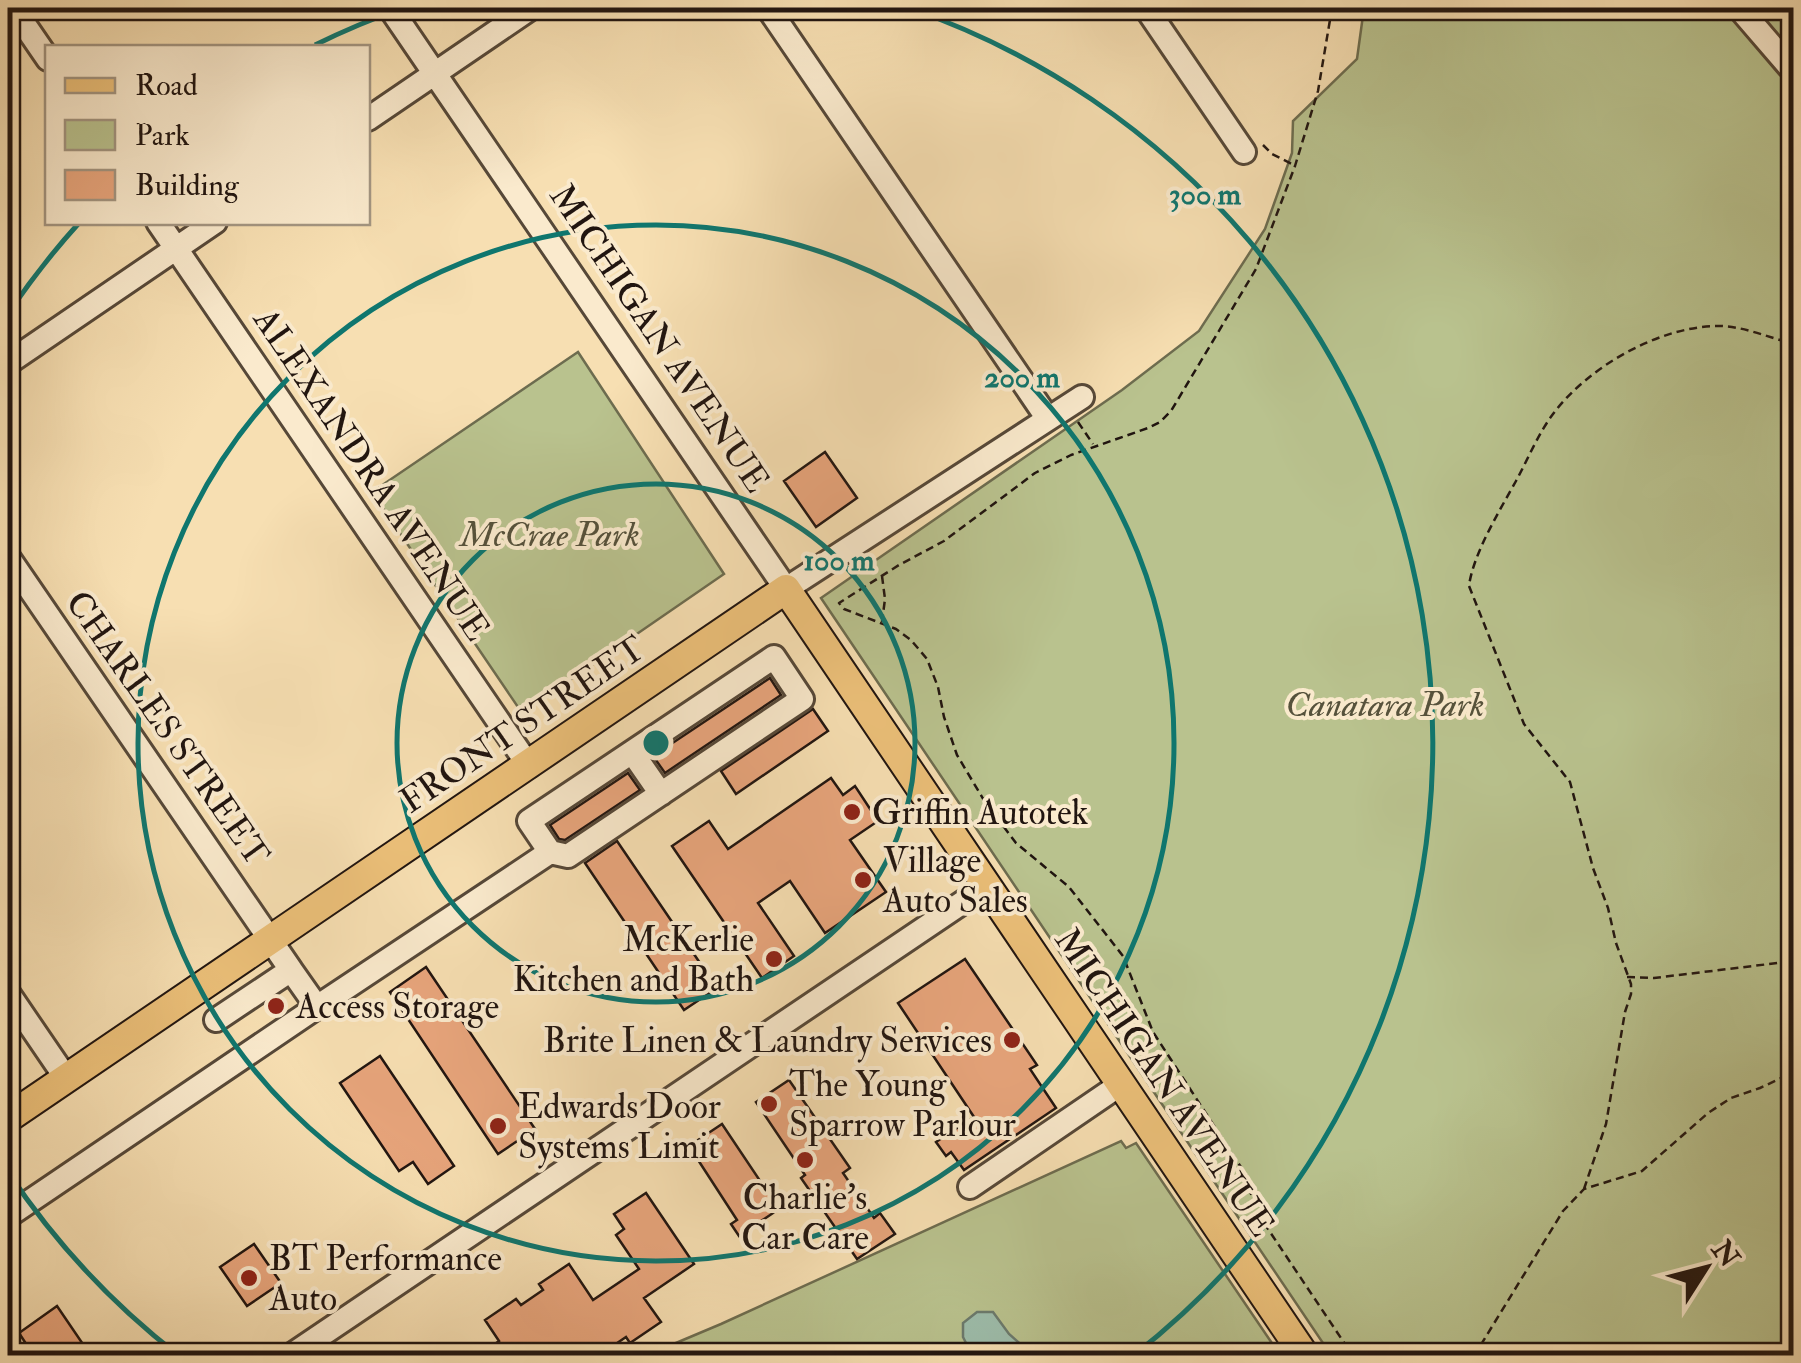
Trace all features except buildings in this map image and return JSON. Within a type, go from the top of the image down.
[{"type":"main road","name":"FRONT STREET","points":[[8,1118],[786,590]]},
{"type":"main road","name":"MICHIGAN AVENUE","points":[[786,590],[1305,1356]]},
{"type":"street","points":[[13,8],[45,54]]},
{"type":"street","name":"MICHIGAN AVENUE","points":[[390,8],[786,590]]},
{"type":"street","points":[[370,118],[531,8]]},
{"type":"street","points":[[768,8],[1048,420]]},
{"type":"street","points":[[1146,8],[1244,152]]},
{"type":"street","points":[[1740,8],[1794,72]]},
{"type":"street","name":"ALEXANDRA AVENUE","points":[[160,225],[529,766]]},
{"type":"street","points":[[8,363],[210,225]]},
{"type":"street","name":"FRONT STREET","points":[[786,590],[1048,420],[1079,408]]},
{"type":"street","name":"CHARLES STREET","points":[[8,557],[317,1008]]},
{"type":"street","points":[[774,657],[802,698],[661,794],[568,856],[550,852],[529,821],[774,657]]},
{"type":"street","points":[[632,752],[661,794]]},
{"type":"street","points":[[8,1216],[550,852]]},
{"type":"street","points":[[290,1356],[986,886]]},
{"type":"street","points":[[216,1020],[290,970]]},
{"type":"street","points":[[8,993],[66,1078]]},
{"type":"street","points":[[970,1187],[1121,1084]]},
{"type":"path","points":[[1332,8],[1318,91],[1256,269],[1171,411],[1148,428],[1094,446],[1035,474],[944,541],[839,603],[844,609],[896,629],[927,659],[957,755],[985,802],[1016,843],[1086,906],[1123,956],[1152,1032],[1248,1178],[1262,1220],[1353,1356]]},
{"type":"path","points":[[1244,152],[1261,142],[1272,154],[1295,166]]},
{"type":"path","points":[[1474,1356],[1563,1211],[1584,1189],[1606,1124],[1631,984],[1593,868],[1575,793],[1560,767],[1524,724],[1470,586],[1471,570],[1553,414],[1601,368],[1644,344],[1685,331],[1719,326],[1794,344]]},
{"type":"path","points":[[1079,408],[1094,446]]},
{"type":"path","points":[[882,576],[882,624]]},
{"type":"path","points":[[1627,978],[1794,961]]},
{"type":"path","points":[[1584,1189],[1642,1171],[1731,1098],[1794,1072]]},
{"type":"green space","name":"Canatara Park","points":[[1364,8],[1793,8],[1793,1355],[1331,1355],[821,598],[1122,390],[1199,331],[1265,229],[1292,153],[1293,121],[1357,59]]},
{"type":"green space","name":"McCrae Park","points":[[578,352],[724,574],[522,713],[372,492]]},
{"type":"green space","points":[[1121,1141],[1126,1148],[1136,1143],[1280,1355],[645,1356],[721,1324]]},
{"type":"shaded area","points":[[977,1312],[993,1312],[1009,1334],[1033,1355],[972,1355],[963,1337],[963,1323]]},
{"type":"place","name":"Griffin Autotek","points":[[852,812]]},
{"type":"place","name":"Village Auto Sales","points":[[863,880]]},
{"type":"place","name":"McKerlie Kitchen and Bath","points":[[774,959]]},
{"type":"place","name":"Access Storage","points":[[276,1006]]},
{"type":"place","name":"Brite Linen & Laundry Services","points":[[1012,1040]]},
{"type":"place","name":"The Young Sparrow Parlour","points":[[769,1104]]},
{"type":"place","name":"Edwards Door Systems Limit","points":[[498,1126]]},
{"type":"place","name":"Charlie's Car Care","points":[[805,1160]]},
{"type":"place","name":"BT Performance Auto","points":[[249,1278]]}]
